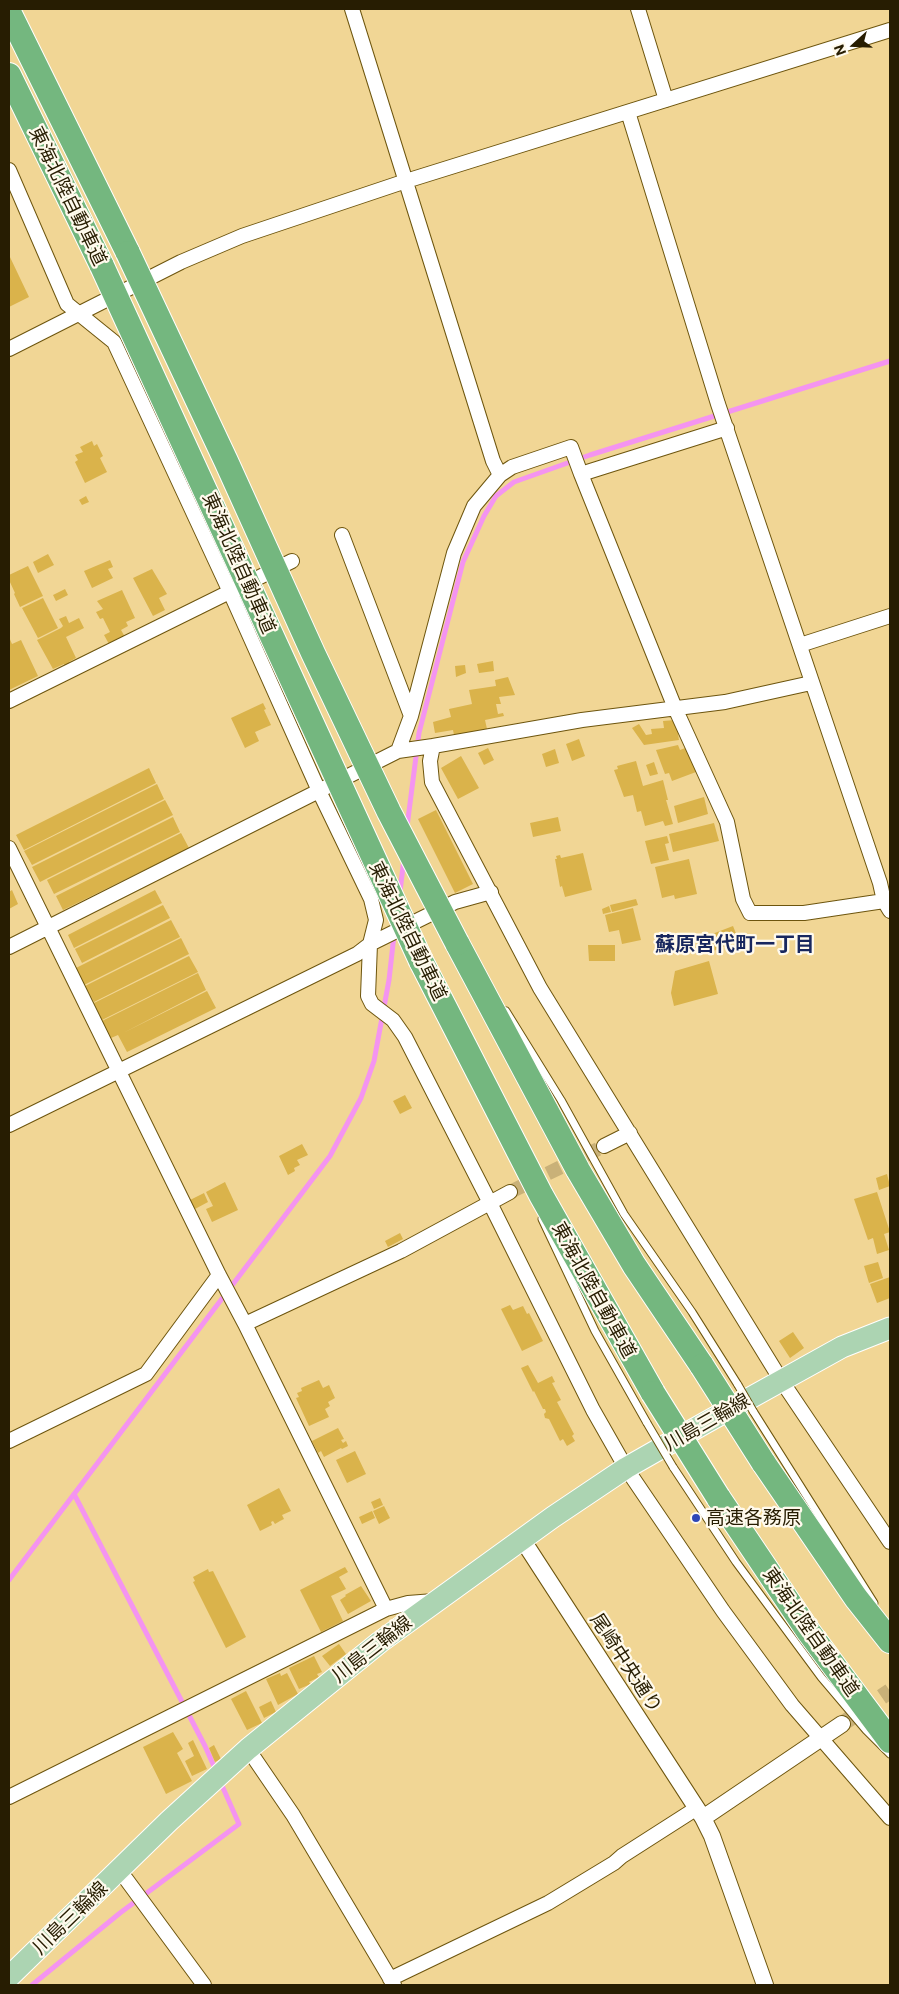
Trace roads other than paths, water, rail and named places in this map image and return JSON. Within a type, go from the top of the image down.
[{"type":"highway","name":"東海北陸自動車道","points":[[9,12],[128,253],[226,461],[312,653],[389,812],[578,1170],[634,1265],[702,1366],[763,1462],[856,1598],[889,1631]]},
{"type":"highway","name":"東海北陸自動車道","points":[[9,75],[102,266],[421,961],[545,1204],[653,1393],[718,1497],[808,1630],[890,1741]]},
{"type":"main road","name":"川島三輪線","points":[[9,1977],[248,1749],[380,1642],[435,1601],[626,1468],[842,1347],[890,1328]]},
{"type":"street","points":[[352,9],[493,461],[500,475]]},
{"type":"street","points":[[638,9],[666,100]]},
{"type":"street","points":[[9,349],[180,262],[242,236],[406,181],[890,30]]},
{"type":"street","points":[[401,751],[454,553],[474,506],[500,475],[512,467],[571,447],[675,708],[727,822],[742,899],[750,913],[804,913],[887,906],[885,883],[811,683],[800,645],[718,404],[628,112]]},
{"type":"street","points":[[9,170],[67,304],[114,342],[230,592],[319,791],[371,899],[376,920],[376,942],[368,996],[372,1004],[393,1020],[404,1037],[490,1203],[593,1410],[626,1468],[729,1619],[792,1705],[890,1818]]},
{"type":"street","points":[[577,464],[727,428]]},
{"type":"street","points":[[342,535],[411,716]]},
{"type":"street","points":[[9,701],[292,562]]},
{"type":"street","points":[[800,645],[890,616]]},
{"type":"street","points":[[9,947],[401,751],[582,720],[725,702],[811,683]]},
{"type":"street","points":[[429,747],[432,782],[540,988],[781,1380],[890,1542]]},
{"type":"street","points":[[9,848],[386,1609]]},
{"type":"street","points":[[9,1125],[348,958],[455,902],[491,892]]},
{"type":"street","points":[[604,1146],[630,1133]]},
{"type":"street","points":[[245,1324],[401,1251],[510,1192]]},
{"type":"street","points":[[9,1441],[146,1374],[221,1279]]},
{"type":"street","name":"尾崎中央通り","points":[[522,1539],[700,1813],[712,1836],[765,1985]]},
{"type":"street","points":[[9,1797],[386,1609],[408,1603],[435,1601]]},
{"type":"street","points":[[248,1749],[294,1815],[392,1982],[548,1903],[614,1863],[622,1856],[700,1813],[842,1724]]},
{"type":"street","points":[[118,1871],[126,1879],[204,1985]]},
{"type":"lane","points":[[468,964],[497,1000]]},
{"type":"lane","points":[[502,1007],[561,1100],[624,1214],[692,1312],[879,1611]]},
{"type":"lane","points":[[498,1112],[526,1184]]},
{"type":"lane","points":[[538,1210],[595,1331],[673,1467],[736,1562],[821,1676],[866,1730],[890,1754]]},
{"type":"waterway","points":[[407,827],[419,733],[463,562],[484,516],[496,496],[514,482],[590,455],[890,361]]},
{"type":"waterway","points":[[400,892],[404,858]]},
{"type":"waterway","points":[[9,1580],[330,1156],[361,1098],[374,1061],[389,980],[394,935]]},
{"type":"waterway","points":[[74,1494],[205,1746],[216,1771]]},
{"type":"waterway","points":[[32,1985],[120,1913],[239,1824],[220,1781]]},
{"type":"tunnel","points":[[510,1192],[604,1146]]},
{"type":"tunnel","points":[[842,1724],[890,1691]]},
{"type":"place","name":"高速各務原","points":[[696,1518]]},
{"type":"district","name":"蘇原宮代町一丁目","points":[[735,944]]}]
